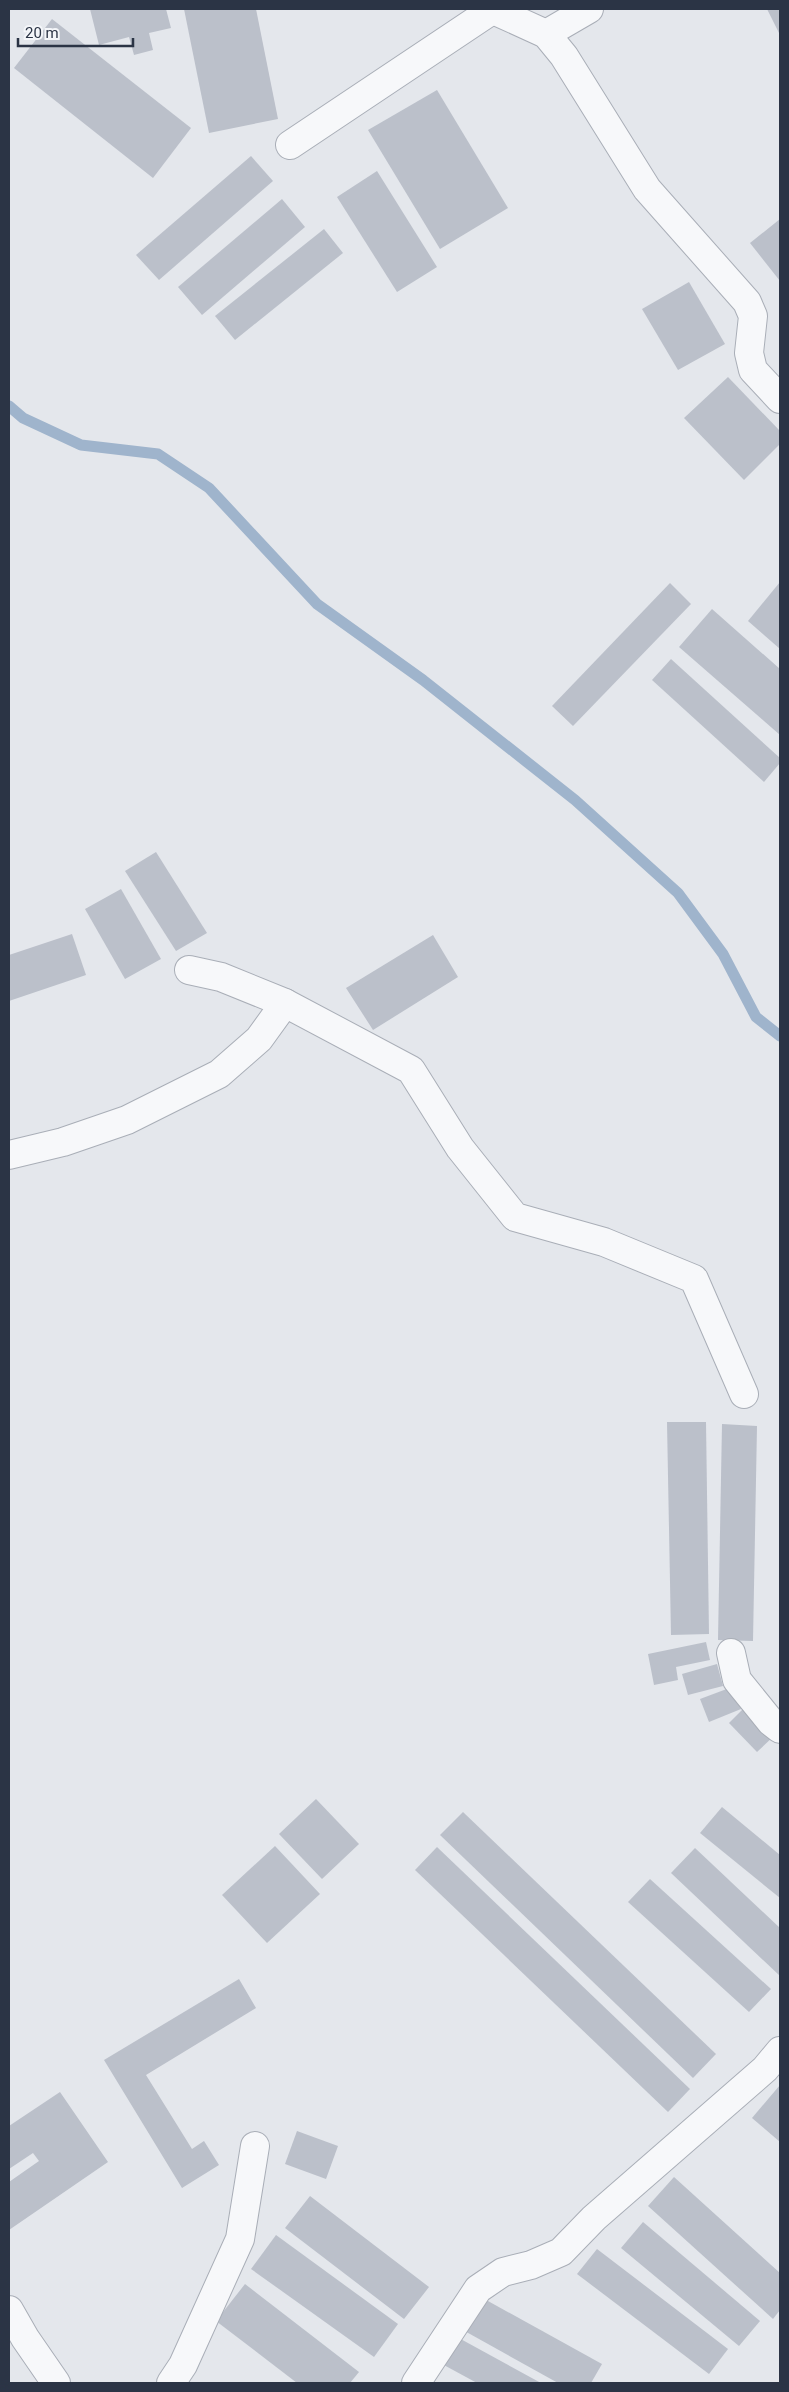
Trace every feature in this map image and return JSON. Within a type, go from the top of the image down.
[{"type":"street","points":[[290,145],[492,9],[546,34],[564,56],[647,189],[748,302],[753,316],[749,353],[754,370],[780,399]]},
{"type":"street","points":[[546,34],[589,9]]},
{"type":"street","points":[[189,970],[221,977],[285,1003],[411,1070],[460,1148],[515,1217],[604,1242],[694,1279],[744,1394]]},
{"type":"street","points":[[9,1154],[63,1142],[128,1120],[212,1078],[259,1039],[285,1003]]},
{"type":"street","points":[[730,1653],[737,1680],[771,1722],[780,1729]]},
{"type":"street","points":[[416,2383],[478,2289],[502,2272],[531,2265],[561,2252],[594,2218],[765,2069],[780,2051]]},
{"type":"street","points":[[171,2383],[183,2364],[240,2239],[255,2146]]},
{"type":"street","points":[[9,2310],[25,2338],[56,2383]]},
{"type":"building","points":[[90,9],[166,9],[171,28],[149,33],[153,50],[134,55],[129,37],[99,45]]},
{"type":"building","points":[[184,9],[256,9],[278,119],[209,133]]},
{"type":"building","points":[[767,9],[780,9],[780,35]]},
{"type":"building","points":[[52,19],[191,128],[153,178],[14,68]]},
{"type":"building","points":[[437,90],[508,208],[440,249],[368,130]]},
{"type":"building","points":[[251,156],[273,181],[159,280],[136,255]]},
{"type":"building","points":[[377,171],[437,267],[397,292],[337,197]]},
{"type":"building","points":[[282,199],[305,227],[202,315],[178,287]]},
{"type":"building","points":[[780,219],[780,281],[750,243]]},
{"type":"building","points":[[324,229],[343,253],[235,340],[215,316]]},
{"type":"building","points":[[689,282],[725,344],[678,370],[642,309]]},
{"type":"building","points":[[728,377],[780,431],[780,444],[744,480],[684,418]]},
{"type":"building","points":[[780,582],[780,649],[748,621]]},
{"type":"building","points":[[670,583],[691,604],[573,726],[552,706]]},
{"type":"building","points":[[712,609],[780,669],[780,735],[679,647]]},
{"type":"building","points":[[671,659],[780,758],[780,763],[764,782],[652,680]]},
{"type":"building","points":[[156,852],[207,933],[176,951],[125,871]]},
{"type":"building","points":[[121,889],[161,959],[125,979],[85,909]]},
{"type":"building","points":[[72,934],[86,975],[9,1001],[9,955]]},
{"type":"building","points":[[433,935],[458,977],[373,1030],[346,988]]},
{"type":"building","points":[[667,1422],[706,1422],[709,1634],[671,1635]]},
{"type":"building","points":[[722,1424],[757,1426],[753,1641],[718,1640]]},
{"type":"building","points":[[706,1642],[710,1660],[676,1667],[678,1680],[654,1685],[648,1654]]},
{"type":"building","points":[[717,1664],[723,1686],[688,1695],[682,1674]]},
{"type":"building","points":[[732,1687],[741,1709],[709,1722],[700,1699]]},
{"type":"building","points":[[747,1705],[775,1735],[757,1752],[729,1723]]},
{"type":"building","points":[[316,1799],[359,1844],[322,1879],[279,1834]]},
{"type":"building","points":[[722,1807],[780,1855],[780,1898],[700,1833]]},
{"type":"building","points":[[463,1812],[716,2054],[693,2078],[440,1835]]},
{"type":"building","points":[[275,1846],[320,1894],[267,1943],[222,1895]]},
{"type":"building","points":[[437,1847],[690,2089],[668,2112],[415,1870]]},
{"type":"building","points":[[695,1848],[780,1928],[780,1976],[671,1873]]},
{"type":"building","points":[[650,1879],[771,1989],[749,2012],[628,1902]]},
{"type":"building","points":[[239,1979],[256,2008],[146,2075],[192,2149],[204,2141],[219,2165],[182,2188],[104,2060]]},
{"type":"building","points":[[780,2085],[780,2142],[752,2118]]},
{"type":"building","points":[[60,2092],[108,2162],[9,2230],[9,2182],[39,2161],[33,2153],[9,2169],[9,2126]]},
{"type":"building","points":[[297,2131],[338,2146],[326,2179],[285,2164]]},
{"type":"building","points":[[674,2177],[780,2273],[780,2310],[773,2319],[648,2206]]},
{"type":"building","points":[[310,2196],[429,2287],[404,2319],[285,2228]]},
{"type":"building","points":[[643,2222],[760,2321],[739,2346],[621,2248]]},
{"type":"building","points":[[276,2235],[398,2324],[374,2357],[251,2269]]},
{"type":"building","points":[[597,2249],[728,2349],[709,2374],[577,2274]]},
{"type":"building","points":[[245,2284],[359,2372],[350,2383],[297,2383],[216,2321]]},
{"type":"building","points":[[479,2296],[602,2364],[591,2383],[558,2383],[461,2329]]},
{"type":"building","points":[[457,2337],[541,2383],[477,2383],[442,2364]]},
{"type":"waterway","points":[[9,406],[23,418],[81,445],[158,454],[209,488],[317,604],[423,680],[575,800],[678,893],[723,954],[756,1017],[780,1036]]}]
